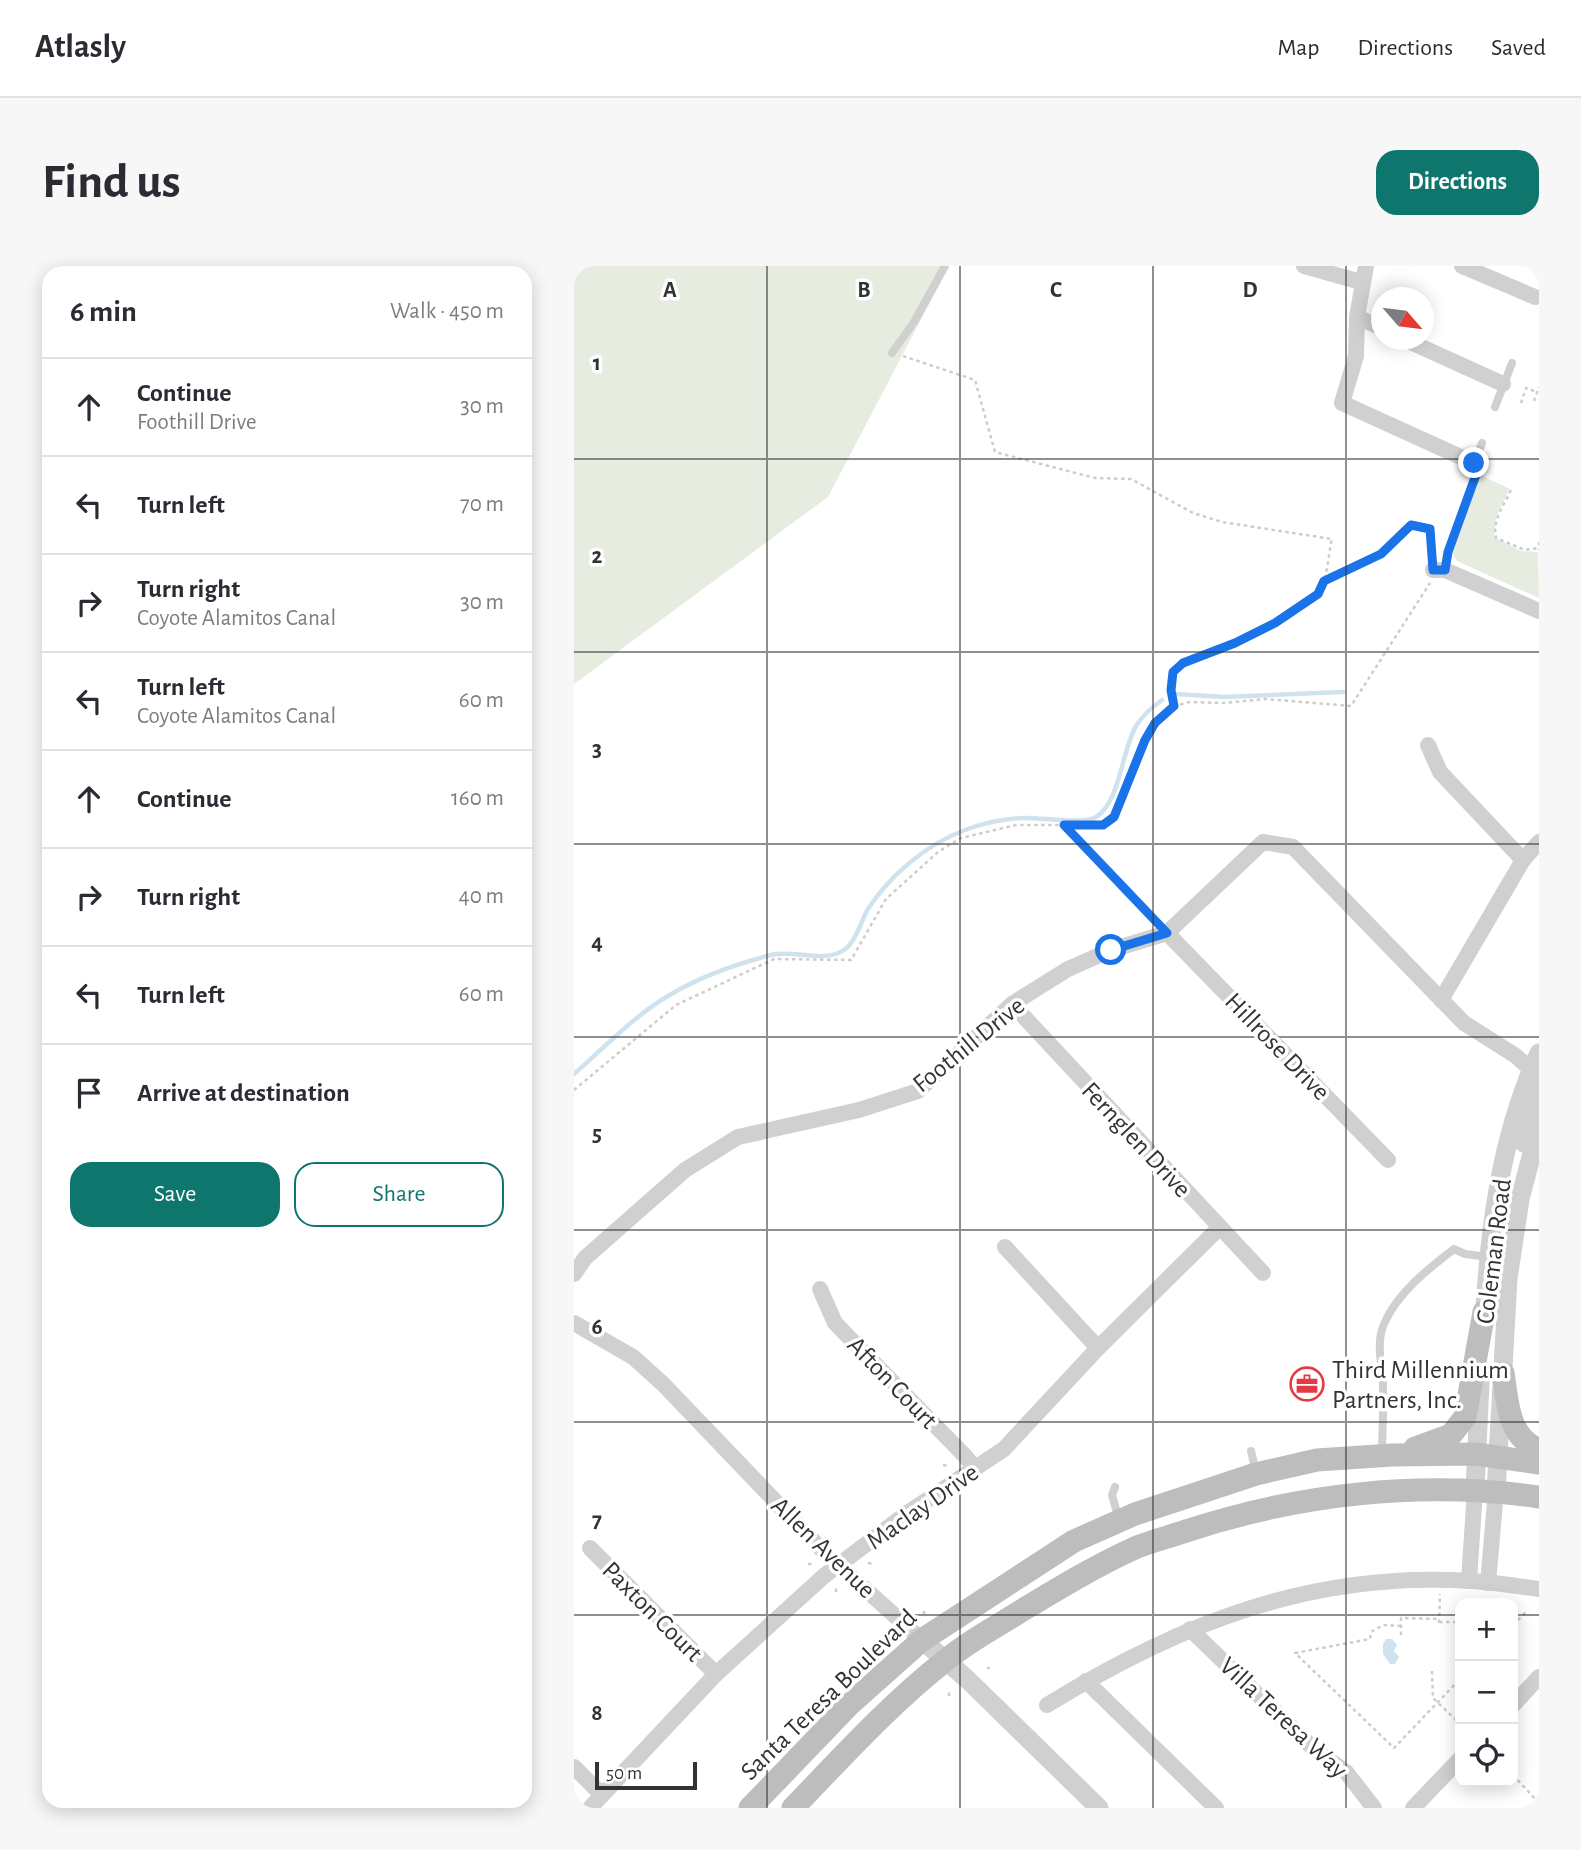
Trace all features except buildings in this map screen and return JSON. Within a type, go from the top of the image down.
[{"type":"main road","points":[[1387,1455],[1440,1440],[1459,1427],[1470,1400],[1484,1312]]},
{"type":"main road","points":[[1503,1373],[1510,1419],[1518,1436],[1539,1450]]},
{"type":"main road","name":"Santa Teresa Boulevard","points":[[750,1808],[849,1705],[922,1640],[1074,1541],[1119,1521],[1254,1463],[1387,1455],[1487,1455],[1539,1463]]},
{"type":"main road","name":"Santa Teresa Boulevard","points":[[804,1804],[869,1730],[964,1646],[1067,1582],[1139,1546],[1233,1515],[1328,1497],[1380,1491],[1485,1491],[1539,1497]]},
{"type":"street","points":[[1304,266],[1362,282]]},
{"type":"street","points":[[1366,266],[1357,317],[1356,356],[1342,403],[1474,463]]},
{"type":"street","points":[[1462,266],[1535,297]]},
{"type":"street","points":[[1357,317],[1371,323]]},
{"type":"street","points":[[1428,350],[1503,384]]},
{"type":"street","points":[[1436,574],[1539,611]]},
{"type":"street","points":[[1428,745],[1440,772],[1523,860]]},
{"type":"street","name":"Foothill Drive","points":[[574,1274],[585,1258],[685,1170],[738,1137],[859,1110],[918,1091],[1012,1004],[1068,970],[1111,950],[1167,933],[1263,842],[1293,847],[1464,1023],[1537,1071]]},
{"type":"street","points":[[1441,1000],[1523,860],[1539,842]]},
{"type":"street","name":"Hillrose Drive","points":[[1167,933],[1388,1160]]},
{"type":"street","name":"Fernglen Drive","points":[[1012,1004],[1263,1273]]},
{"type":"street","points":[[1520,1199],[1521,1155],[1537,1071]]},
{"type":"street","name":"Coleman Road","points":[[1488,1583],[1484,1312],[1488,1257],[1506,1156],[1537,1071]]},
{"type":"street","name":"Coleman Road","points":[[1487,1455],[1503,1373],[1508,1279],[1520,1199],[1539,1127]]},
{"type":"street","name":"Maclay Drive","points":[[590,1808],[716,1674],[768,1625],[838,1565],[906,1514],[1004,1449],[1098,1348],[1219,1228]]},
{"type":"street","points":[[1005,1247],[1098,1348]]},
{"type":"street","name":"Afton Court","points":[[820,1289],[835,1323],[975,1469]]},
{"type":"street","name":"Allen Avenue","points":[[574,1323],[633,1357],[663,1384],[838,1565],[946,1660],[1099,1808]]},
{"type":"street","name":"Coleman Road","points":[[1469,1581],[1485,1491]]},
{"type":"street","name":"Paxton Court","points":[[590,1548],[716,1674]]},
{"type":"street","name":"Villa Teresa Way","points":[[1047,1705],[1139,1652],[1232,1613],[1284,1598],[1345,1586],[1403,1581],[1469,1581],[1539,1589]]},
{"type":"street","name":"Villa Teresa Way","points":[[1190,1629],[1314,1749],[1346,1772],[1374,1808]]},
{"type":"street","points":[[1518,1700],[1539,1678]]},
{"type":"street","points":[[1086,1681],[1216,1808]]},
{"type":"street","points":[[1413,1808],[1455,1764]]},
{"type":"street","points":[[574,1768],[602,1795]]},
{"type":"lane","points":[[892,353],[914,322],[945,266]]},
{"type":"lane","points":[[1495,407],[1511,363]]},
{"type":"lane","points":[[1474,463],[1482,443]]},
{"type":"lane","points":[[1387,1455],[1379,1344],[1384,1324],[1397,1303],[1431,1265],[1454,1249],[1465,1254],[1488,1257]]},
{"type":"lane","points":[[1115,1487],[1112,1495],[1119,1521]]},
{"type":"path","points":[[892,353],[975,380],[995,452],[1095,478],[1130,479],[1193,513],[1222,522],[1332,538],[1324,581],[1318,594],[1275,623],[1235,643],[1183,663],[1173,672],[1171,690],[1174,706]]},
{"type":"path","points":[[1534,401],[1539,387]]},
{"type":"path","points":[[1521,403],[1526,388],[1537,393]]},
{"type":"path","points":[[574,1090],[676,1005],[688,999],[774,959],[851,960],[886,898],[938,852],[961,838],[1016,825],[1103,825],[1114,817],[1145,740],[1155,723],[1174,706],[1190,702],[1223,703],[1266,699],[1351,706],[1448,552],[1477,472],[1474,463]]},
{"type":"path","points":[[1511,490],[1498,513],[1496,538],[1525,550],[1539,549],[1539,542]]},
{"type":"path","points":[[1324,581],[1381,554],[1411,525],[1430,529],[1436,574]]},
{"type":"path","points":[[1064,825],[1167,933]]},
{"type":"path","points":[[943,1465],[948,1466]]},
{"type":"path","points":[[867,1563],[873,1563]]},
{"type":"path","points":[[808,1564],[813,1564]]},
{"type":"path","points":[[1439,1621],[1440,1591]]},
{"type":"path","points":[[1518,1620],[1527,1611]]},
{"type":"path","points":[[1401,1635],[1402,1618],[1455,1622]]},
{"type":"path","points":[[1401,1626],[1383,1625],[1371,1632],[1370,1639],[1295,1653],[1394,1748],[1455,1684]]},
{"type":"path","points":[[1432,1671],[1432,1695],[1455,1719]]},
{"type":"path","points":[[1518,1781],[1539,1804]]},
{"type":"shaded area","points":[[574,266],[949,266],[828,497],[574,684]]},
{"type":"shaded area","points":[[1478,474],[1510,489],[1496,517],[1494,537],[1521,551],[1538,552],[1539,598],[1457,561],[1450,549]]},
{"type":"water","points":[[1386,1639],[1392,1639],[1397,1645],[1394,1651],[1399,1657],[1395,1664],[1390,1664],[1383,1654]]},
{"type":"waterway","points":[[1176,694],[1224,697],[1343,692]]},
{"type":"waterway","points":[[574,1074],[643,1013],[668,996],[705,977],[771,955],[827,956],[844,950],[855,937],[868,909],[887,884],[923,852],[951,836],[979,825],[1008,819],[1081,820],[1096,817],[1104,810],[1116,788],[1136,726],[1162,700]]},
{"type":"place","name":"Third Millennium Partners, Inc.","points":[[1307,1384]]},
{"type":"route","points":[[1111,950],[1167,933],[1064,825],[1103,825],[1114,817],[1145,740],[1155,723],[1174,706],[1171,690],[1173,672],[1183,663],[1235,643],[1275,623],[1318,594],[1324,581],[1381,554],[1411,525],[1430,529],[1433,570],[1445,570],[1448,552],[1477,472],[1474,463]]}]
